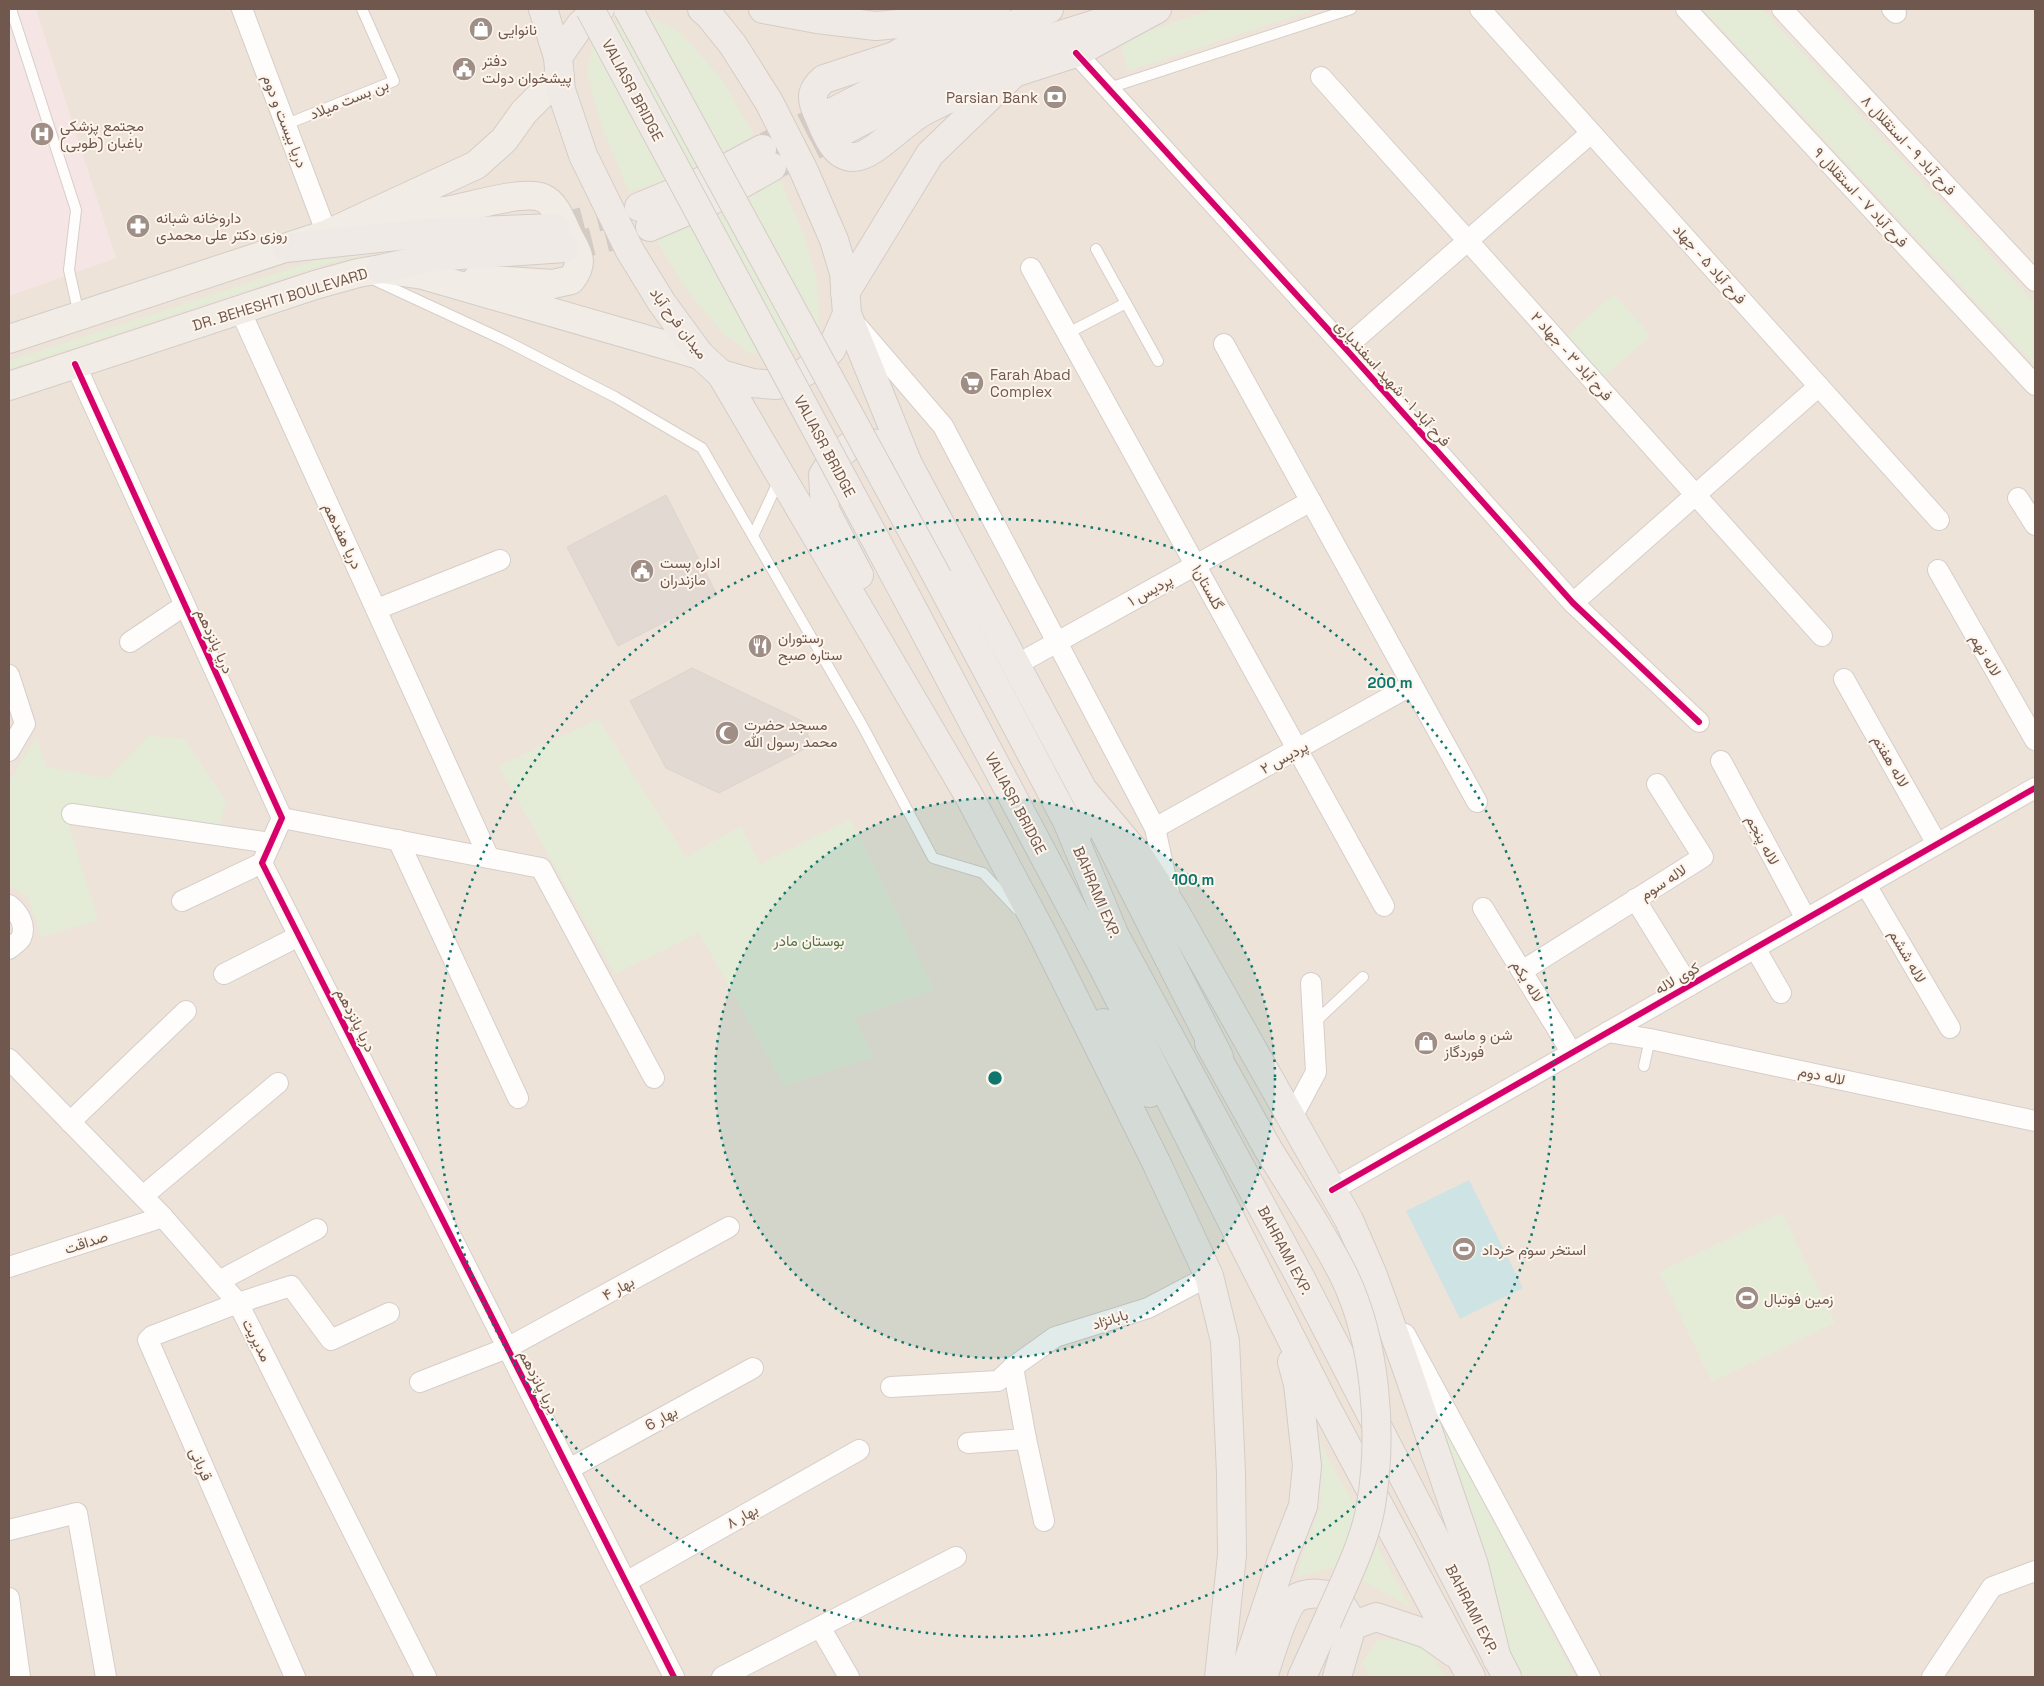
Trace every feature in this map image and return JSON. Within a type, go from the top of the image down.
[{"type":"highway","name":"میدان فرح آباد","points":[[543,9],[559,66],[561,90],[583,156],[630,251],[662,303],[700,355],[721,374],[752,383],[776,385],[805,372],[831,350],[846,303],[844,274],[834,240],[800,163],[769,102],[733,45],[702,9]]},
{"type":"highway","name":"VALIASR BRIDGE","points":[[590,9],[1059,884]]},
{"type":"highway","points":[[559,66],[581,24],[600,9]]},
{"type":"highway","points":[[628,9],[938,578],[1067,821],[1219,1057]]},
{"type":"highway","points":[[773,9],[817,18],[876,26],[963,18],[996,9]]},
{"type":"highway","points":[[1049,9],[929,62],[834,124],[1001,54],[1143,9]]},
{"type":"highway","points":[[963,18],[894,56],[824,79],[816,86],[812,94],[814,107],[833,147],[842,154],[852,157],[865,155],[918,114],[976,85],[1076,53],[1157,9]]},
{"type":"highway","points":[[1014,73],[930,154],[846,303],[908,464],[1083,790],[1268,1150],[1344,1276],[1358,1311],[1369,1353],[1376,1415],[1371,1506],[1358,1549],[1340,1624],[1337,1677]]},
{"type":"highway","points":[[644,217],[713,200],[767,158]]},
{"type":"highway","points":[[286,248],[426,233],[560,238],[433,257],[370,271]]},
{"type":"highway","points":[[721,374],[969,796]]},
{"type":"highway","points":[[908,464],[895,451],[879,444],[868,443],[850,446],[834,458],[823,475],[825,510],[969,796],[1044,937],[1156,1162],[1209,1276],[1224,1341],[1231,1473],[1232,1555],[1219,1677]]},
{"type":"highway","points":[[1083,790],[1138,855],[1173,908],[1349,1220],[1372,1273],[1406,1366],[1474,1565],[1502,1668]]},
{"type":"highway","name":"BAHRAMI EXP.","points":[[1067,821],[1114,934],[1300,1278],[1502,1668]]},
{"type":"highway","name":"BAHRAMI EXP.","points":[[1059,884],[1324,1402],[1465,1667]]},
{"type":"highway","points":[[1044,937],[1212,1184]]},
{"type":"highway","points":[[1243,1677],[1282,1560],[1303,1506],[1307,1466],[1298,1384],[1279,1312]]},
{"type":"highway","points":[[1263,1677],[1286,1610],[1298,1597],[1313,1593],[1325,1594],[1336,1599],[1347,1612],[1302,1677]]},
{"type":"highway","points":[[1340,1624],[1376,1618],[1399,1624],[1427,1634],[1465,1667]]},
{"type":"main road","points":[[9,339],[327,234],[476,166],[504,140],[559,66]]},
{"type":"main road","points":[[376,212],[444,211],[523,196],[541,197],[548,201],[555,210],[579,257],[579,270],[571,280],[553,284],[423,275]]},
{"type":"main road","name":"DR. BEHESHTI BOULEVARD","points":[[9,386],[240,310],[370,271],[423,275],[700,355]]},
{"type":"street","name":"دریا بیست و دوم","points":[[242,9],[327,234]]},
{"type":"street","name":"فرح آباد ۵ - جهاد","points":[[1480,9],[1939,520]]},
{"type":"street","name":"فرح آباد ۷ - استقلال ۹","points":[[1686,9],[2035,385]]},
{"type":"street","name":"فرح آباد ۹ - استقلال ۸","points":[[1782,9],[2035,281]]},
{"type":"street","name":"فرح آباد ۱ - شهید اسفندیاری","points":[[1076,53],[1345,348],[1573,603],[1699,722]]},
{"type":"street","name":"فرح آباد ۳ - جهاد ۲","points":[[1321,77],[1822,636]]},
{"type":"street","points":[[1345,348],[1591,132]]},
{"type":"street","name":"گلستان۱","points":[[1032,268],[1384,906]]},
{"type":"street","points":[[846,303],[944,426],[1155,828],[1173,908]]},
{"type":"street","name":"دریا هفدهم","points":[[240,310],[489,858]]},
{"type":"street","points":[[1224,344],[1477,802]]},
{"type":"street","name":"دریا پانزدهم","points":[[75,364],[282,818]]},
{"type":"street","points":[[1573,603],[1819,386]]},
{"type":"street","points":[[2018,498],[2035,525]]},
{"type":"street","name":"پردیس ۱","points":[[1016,665],[1311,502]]},
{"type":"street","points":[[376,609],[500,560]]},
{"type":"street","name":"لاله نهم","points":[[1938,570],[2035,740]]},
{"type":"street","points":[[130,642],[184,605]]},
{"type":"street","points":[[9,675],[25,724],[9,751]]},
{"type":"street","name":"لاله هفتم","points":[[1844,679],[1937,844]]},
{"type":"street","name":"پردیس ۲","points":[[1155,828],[1412,686]]},
{"type":"street","name":"لاله پنجم","points":[[1721,761],[1806,919]]},
{"type":"street","name":"لاله سوم","points":[[1657,784],[1703,857],[1635,900],[1689,986]]},
{"type":"street","name":"کوی لاله","points":[[1332,1190],[2035,789]]},
{"type":"street","points":[[72,814],[271,843]]},
{"type":"street","points":[[182,901],[262,863],[282,818],[541,868],[654,1078]]},
{"type":"street","points":[[398,840],[518,1098]]},
{"type":"street","name":"دریا پانزدهم","points":[[262,863],[674,1677]]},
{"type":"street","name":"لاله ششم","points":[[1866,884],[1950,1028]]},
{"type":"street","points":[[1522,971],[1635,900]]},
{"type":"street","points":[[9,905],[16,910],[23,924],[21,938],[9,949]]},
{"type":"street","name":"لاله یکم","points":[[1483,908],[1572,1053]]},
{"type":"street","points":[[224,974],[299,936]]},
{"type":"street","points":[[1754,948],[1781,993]]},
{"type":"street","points":[[1292,1117],[1316,1072],[1311,983]]},
{"type":"street","points":[[70,1122],[186,1012]]},
{"type":"street","name":"لاله دوم","points":[[1608,1032],[1650,1039],[2035,1121]]},
{"type":"street","name":"مدیریت","points":[[9,1059],[164,1217],[238,1303],[426,1677]]},
{"type":"street","points":[[143,1196],[278,1083]]},
{"type":"street","name":"صداقت","points":[[9,1267],[164,1217]]},
{"type":"street","name":"بهار ۴","points":[[420,1382],[508,1348],[730,1227]]},
{"type":"street","points":[[219,1281],[317,1229]]},
{"type":"street","points":[[1372,1273],[1590,1677]]},
{"type":"street","name":"بابانژاد","points":[[891,1387],[998,1381],[1013,1367],[1055,1337],[1148,1308],[1209,1276]]},
{"type":"street","points":[[238,1303],[291,1286],[331,1340],[389,1314]]},
{"type":"street","name":"قربانی","points":[[238,1303],[152,1336],[148,1340],[296,1677]]},
{"type":"street","points":[[1013,1367],[1044,1521]]},
{"type":"street","name":"بهار 6","points":[[568,1469],[753,1368]]},
{"type":"street","points":[[968,1443],[1026,1439]]},
{"type":"street","name":"بهار ۸","points":[[626,1582],[859,1450]]},
{"type":"street","points":[[9,1530],[76,1513],[106,1677]]},
{"type":"street","points":[[722,1677],[956,1556]]},
{"type":"street","points":[[1932,1677],[1992,1587],[2035,1571]]},
{"type":"street","points":[[9,1598],[20,1677]]},
{"type":"street","points":[[820,1627],[849,1677]]},
{"type":"lane","points":[[11,9],[76,210],[69,270],[80,316]]},
{"type":"lane","name":"بن بست میلاد","points":[[287,124],[394,81],[362,9]]},
{"type":"lane","points":[[1109,88],[1350,9]]},
{"type":"lane","points":[[1096,249],[1158,361]]},
{"type":"lane","points":[[370,271],[615,397],[702,448],[862,725],[933,858],[982,873],[1044,937]]},
{"type":"lane","points":[[1068,333],[1126,303]]},
{"type":"lane","points":[[753,536],[780,476]]},
{"type":"lane","points":[[1313,1024],[1363,977]]},
{"type":"lane","points":[[1644,1066],[1650,1039]]},
{"type":"shaded area","points":[[9,9],[2035,9],[2035,1677],[9,1677]]},
{"type":"shaded area","name":"مجتمع پزشکی باغبان (طوبی)","points":[[9,9],[36,9],[116,258],[9,296]]},
{"type":"shaded area","name":"استخر سوم خرداد","points":[[1469,1180],[1523,1288],[1460,1319],[1406,1211]]},
{"type":"green space","points":[[1213,9],[1316,9],[1128,71],[1120,41]]},
{"type":"green space","points":[[1703,9],[1762,9],[2035,303],[2035,365]]},
{"type":"green space","points":[[646,16],[680,32],[721,78],[754,135],[695,170],[629,192],[601,125],[587,72],[593,43],[614,25]]},
{"type":"green space","points":[[779,177],[804,236],[818,284],[819,326],[805,347],[777,355],[749,353],[724,334],[688,292],[655,238],[719,212]]},
{"type":"green space","points":[[383,244],[418,250],[384,252],[341,259],[9,369],[9,361],[338,253]]},
{"type":"green space","points":[[1614,294],[1651,336],[1600,380],[1563,339]]},
{"type":"green space","name":"بوستان مادر","points":[[598,719],[686,857],[741,826],[760,864],[851,819],[934,990],[854,1017],[874,1057],[784,1085],[699,933],[615,974],[499,766]]},
{"type":"green space","points":[[148,736],[184,739],[226,800],[220,827],[63,806],[98,920],[41,937],[28,897],[9,885],[9,782],[36,737],[46,767],[107,778]]},
{"type":"green space","name":"زمین فوتبال","points":[[1782,1213],[1835,1323],[1712,1382],[1659,1272]]},
{"type":"green space","points":[[1429,1400],[1575,1677],[1520,1677],[1508,1656]]},
{"type":"green space","points":[[1319,1441],[1411,1607],[1359,1579],[1332,1568],[1295,1577],[1321,1505]]},
{"type":"green space","points":[[1379,1639],[1419,1641],[1447,1677],[1370,1677],[1362,1662]]},
{"type":"building","name":"اداره پست مازندران","points":[[666,495],[717,595],[618,646],[567,547]]},
{"type":"building","name":"مسجد حضرت محمد رسول الله","points":[[692,668],[802,721],[812,745],[719,793],[666,768],[630,701]]},
{"type":"tunnel","points":[[766,146],[829,114]]},
{"type":"tunnel","points":[[776,165],[839,133]]},
{"type":"tunnel","points":[[556,228],[635,208]]},
{"type":"tunnel","points":[[565,248],[643,229]]},
{"type":"cycle path","points":[[1076,53],[1345,348],[1573,603],[1699,722]]},
{"type":"cycle path","points":[[75,364],[282,818],[262,863],[674,1677]]},
{"type":"cycle path","points":[[1332,1190],[2035,788]]},
{"type":"place","name":"نانوایی","points":[[481,29]]},
{"type":"place","name":"دفتر پیشخوان دولت","points":[[464,69]]},
{"type":"place","name":"Parsian Bank","points":[[1055,97]]},
{"type":"place","name":"مجتمع پزشکی باغبان (طوبی)","points":[[42,134]]},
{"type":"place","name":"داروخانه شبانه روزی دکتر علی محمدی","points":[[138,226]]},
{"type":"place","name":"Farah Abad Complex","points":[[972,383]]},
{"type":"place","name":"اداره پست مازندران","points":[[642,571]]},
{"type":"place","name":"رستوران ستاره صبح","points":[[760,646]]},
{"type":"place","name":"مسجد حضرت محمد رسول الله","points":[[727,733]]},
{"type":"place","name":"شن و ماسه فوردگاز","points":[[1426,1043]]},
{"type":"place","name":"استخر سوم خرداد","points":[[1464,1249]]},
{"type":"place","name":"زمین فوتبال","points":[[1747,1298]]}]
